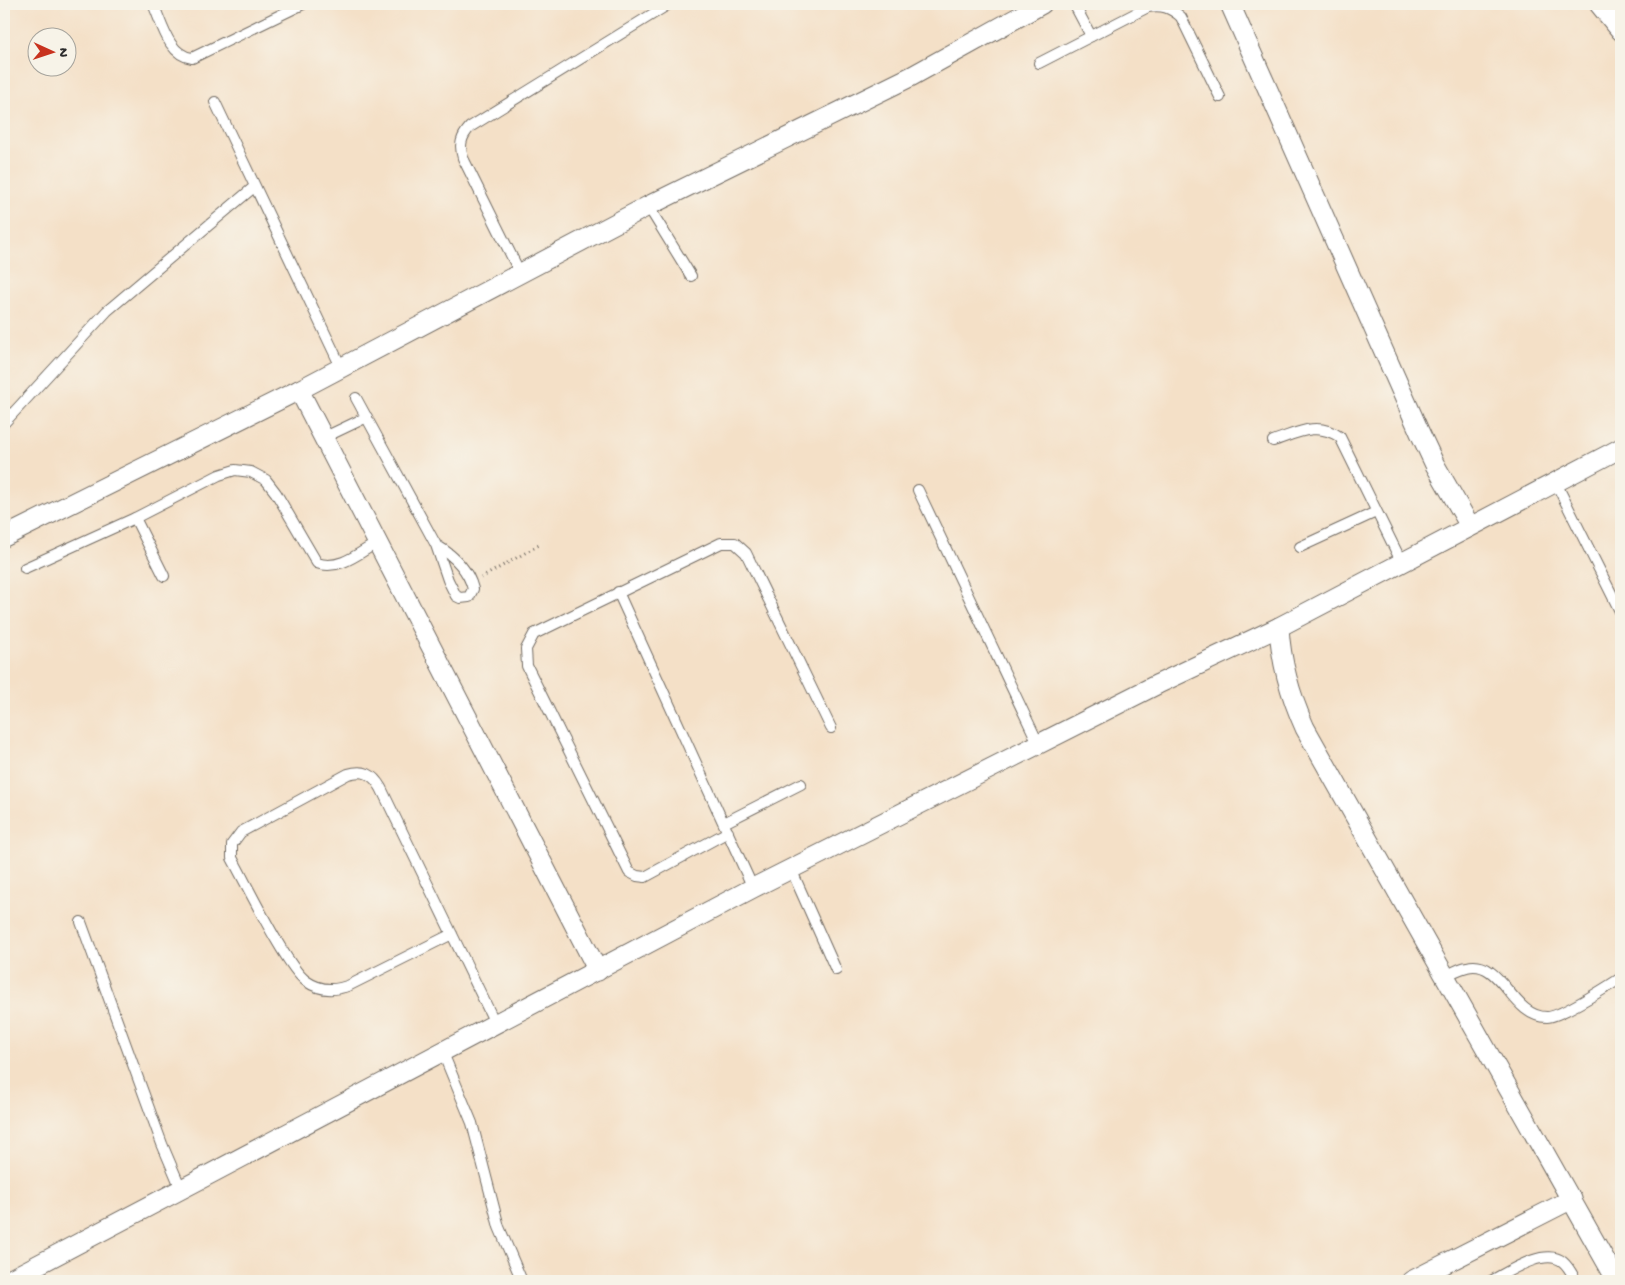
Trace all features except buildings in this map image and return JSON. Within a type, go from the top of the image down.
[{"type":"street","points":[[4,537],[299,390],[648,206],[912,76],[1042,4]]},
{"type":"street","points":[[1230,4],[1420,434],[1435,465],[1470,526]]},
{"type":"street","points":[[1599,4],[1621,31]]},
{"type":"street","points":[[299,390],[598,971]]},
{"type":"street","points":[[8,1281],[753,888],[1166,680],[1279,627],[1621,448]]},
{"type":"street","points":[[1279,627],[1283,669],[1305,728],[1617,1281]]},
{"type":"street","points":[[1411,1281],[1572,1199]]},
{"type":"lane","points":[[153,4],[175,51],[182,57],[192,58],[303,4]]},
{"type":"lane","points":[[520,273],[463,158],[460,147],[462,136],[470,127],[669,4]]},
{"type":"lane","points":[[1074,4],[1091,36]]},
{"type":"lane","points":[[1039,63],[1148,7],[1160,6],[1172,9],[1187,27],[1220,96]]},
{"type":"lane","points":[[215,102],[341,367]]},
{"type":"lane","points":[[4,423],[106,311],[254,186]]},
{"type":"lane","points":[[648,206],[691,276]]},
{"type":"lane","points":[[356,398],[436,545],[443,569],[456,596],[465,599],[469,597],[474,589],[461,565],[436,545]]},
{"type":"lane","points":[[323,438],[366,417]]},
{"type":"lane","points":[[1273,441],[1318,428],[1330,430],[1340,437],[1402,563]]},
{"type":"lane","points":[[26,568],[135,518],[219,475],[235,470],[251,472],[266,480],[276,493],[317,563],[327,566],[337,565],[378,542]]},
{"type":"lane","points":[[1555,481],[1621,613]]},
{"type":"lane","points":[[918,490],[1039,745]]},
{"type":"lane","points":[[1300,547],[1376,512]]},
{"type":"lane","points":[[135,518],[164,576]]},
{"type":"lane","points":[[801,784],[645,877],[637,876],[629,872],[528,666],[526,649],[534,634],[721,543],[735,543],[746,552],[831,728]]},
{"type":"lane","points":[[618,592],[753,888]]},
{"type":"lane","points":[[452,934],[350,985],[339,989],[316,986],[305,981],[291,964],[232,858],[232,844],[241,832],[348,774],[358,771],[368,773],[376,779],[381,788],[452,934],[496,1025]]},
{"type":"lane","points":[[790,870],[836,970]]},
{"type":"lane","points":[[81,922],[162,1144],[182,1190]]},
{"type":"lane","points":[[1446,976],[1468,966],[1483,968],[1496,976],[1520,1006],[1532,1015],[1548,1017],[1621,978]]},
{"type":"lane","points":[[443,1052],[472,1123],[499,1227],[522,1281]]},
{"type":"lane","points":[[1491,1281],[1529,1261],[1551,1257],[1562,1260],[1576,1281]]},
{"type":"path","points":[[472,583],[539,545]]}]
